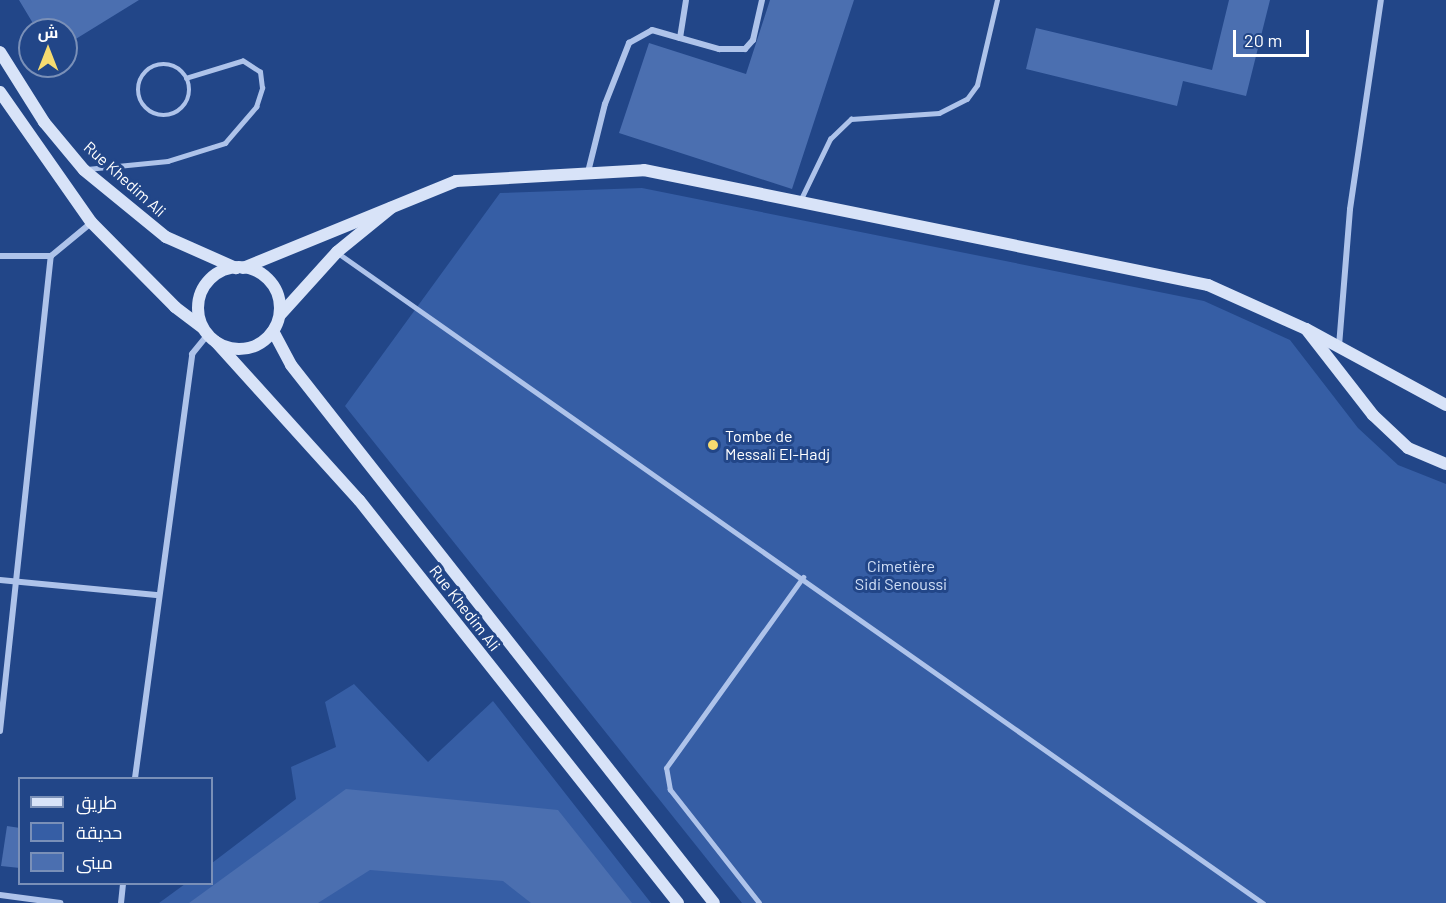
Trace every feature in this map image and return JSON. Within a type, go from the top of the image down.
[{"type":"main road","name":"Rue Khedim Ali","points":[[0,52],[44,122],[84,170],[157,231],[239,268]]},
{"type":"main road","points":[[0,92],[92,222],[175,307],[209,334],[248,348],[273,331],[280,315],[337,252],[404,198]]},
{"type":"main road","points":[[209,334],[198,307],[204,288],[217,274],[239,268],[404,198],[456,181],[588,172],[644,171],[1209,285],[1306,329],[1446,405]]},
{"type":"main road","points":[[239,268],[267,278],[280,302],[280,315]]},
{"type":"main road","points":[[1306,329],[1372,415],[1408,448],[1446,464]]},
{"type":"main road","name":"Rue Khedim Ali","points":[[273,331],[291,365],[714,903]]},
{"type":"main road","name":"Rue Khedim Ali","points":[[209,334],[359,500],[678,903]]},
{"type":"street","points":[[680,38],[686,0]]},
{"type":"street","points":[[588,172],[605,104],[634,36],[652,30],[719,49],[745,49],[753,40],[762,0]]},
{"type":"street","points":[[1338,346],[1350,209],[1381,0]]},
{"type":"street","points":[[0,256],[51,256],[92,222]]},
{"type":"street","points":[[0,731],[51,256]]},
{"type":"street","points":[[135,777],[156,595],[192,354],[209,334]]},
{"type":"street","points":[[0,580],[156,595]]},
{"type":"street","points":[[121,903],[123,885]]},
{"type":"street","points":[[0,895],[60,903]]},
{"type":"lane","points":[[800,202],[830,139],[850,119],[939,113],[967,99],[977,85],[997,0]]},
{"type":"lane","points":[[84,170],[168,161],[225,143],[256,107],[262,88],[260,72],[243,61],[187,78]]},
{"type":"lane","points":[[168,64],[187,78],[189,95],[172,115],[154,114],[141,102],[138,87],[152,67],[168,64]]},
{"type":"lane","points":[[337,252],[803,577],[1263,903]]},
{"type":"lane","points":[[759,903],[670,790],[666,768],[803,577]]},
{"type":"green space","name":"Cimetière Sidi Senoussi","points":[[642,188],[1204,301],[1290,340],[1358,428],[1398,465],[1446,484],[1446,903],[742,903],[345,406],[500,193]]},
{"type":"green space","points":[[354,684],[428,762],[493,701],[651,903],[159,903],[184,885],[213,885],[213,862],[296,799],[291,767],[336,747],[325,702]]},
{"type":"building","points":[[19,0],[139,0],[78,38],[78,18],[30,18]]},
{"type":"building","points":[[770,0],[854,0],[792,189],[619,133],[649,43],[746,74]]},
{"type":"building","points":[[1229,0],[1270,0],[1246,96],[1183,81],[1177,106],[1026,69],[1036,28],[1212,70]]},
{"type":"building","points":[[346,789],[558,810],[632,903],[531,903],[503,881],[370,870],[318,903],[189,903]]},
{"type":"building","points":[[7,826],[18,828],[18,868],[1,866]]},
{"type":"place","name":"Tombe de Messali El-Hadj","points":[[713,445]]}]
